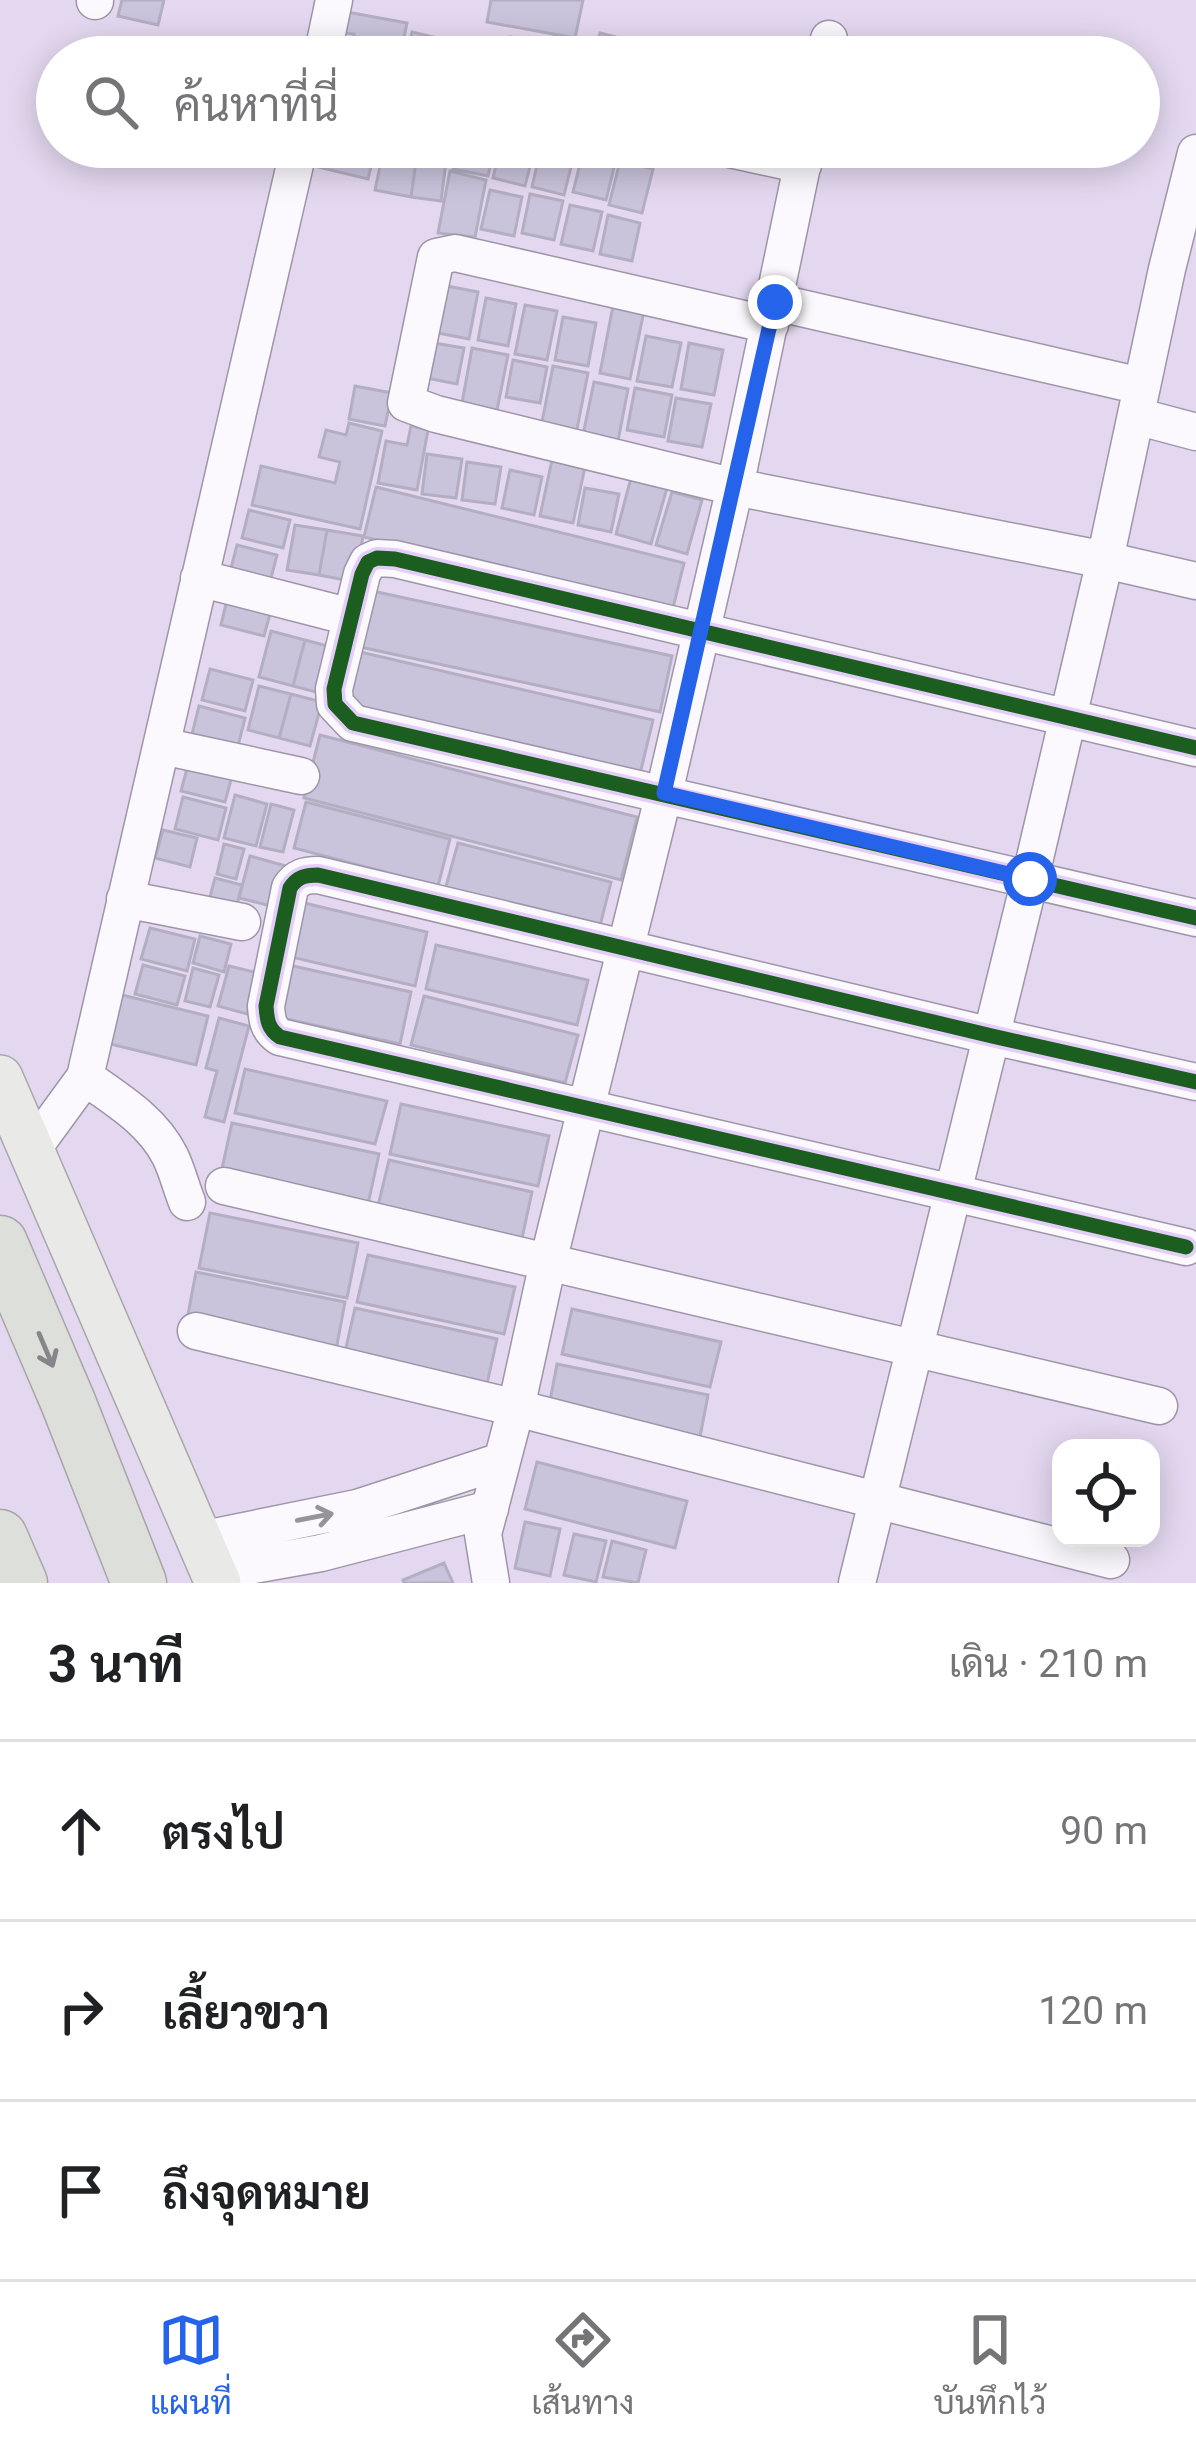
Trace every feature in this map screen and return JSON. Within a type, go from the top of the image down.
[{"type":"highway","points":[[0,1243],[139,1583]]},
{"type":"highway","points":[[0,1537],[20,1583]]},
{"type":"main road","points":[[0,1078],[211,1565]]},
{"type":"street","points":[[326,36],[334,0]]},
{"type":"street","points":[[857,1583],[1030,879],[1139,401],[1181,273],[1196,153]]},
{"type":"street","points":[[31,1151],[85,1077],[294,168]]},
{"type":"street","points":[[492,1583],[484,1534],[500,1461],[664,793],[802,168]]},
{"type":"street","points":[[1196,432],[1139,401],[772,314],[455,253],[436,257],[406,393],[406,404],[436,414],[735,487],[1196,581]]},
{"type":"street","points":[[1196,748],[377,558],[368,562],[362,574],[334,689],[335,704],[353,723],[1196,918]]},
{"type":"street","points":[[199,578],[339,614]]},
{"type":"street","points":[[162,746],[301,776]]},
{"type":"street","points":[[1186,1247],[280,1037],[272,1032],[266,1006],[290,888],[296,880],[318,875],[1196,1082]]},
{"type":"street","points":[[125,898],[242,922]]},
{"type":"street","points":[[85,1077],[135,1113],[160,1140],[187,1202]]},
{"type":"street","points":[[224,1186],[1159,1406]]},
{"type":"street","points":[[196,1331],[1111,1560]]},
{"type":"street","points":[[211,1565],[357,1508],[500,1461]]},
{"type":"street","points":[[211,1565],[321,1553],[490,1509]]},
{"type":"building","points":[[122,0],[164,0],[158,25],[118,16]]},
{"type":"building","points":[[491,0],[583,0],[575,36],[487,22]]},
{"type":"building","points":[[347,12],[407,23],[404,36],[343,33]]},
{"type":"building","points":[[322,168],[371,168],[368,179]]},
{"type":"building","points":[[380,168],[415,168],[411,197],[375,190]]},
{"type":"building","points":[[415,168],[445,168],[441,201],[411,197]]},
{"type":"building","points":[[453,168],[490,168],[488,176]]},
{"type":"building","points":[[495,168],[530,168],[525,186],[493,178]]},
{"type":"building","points":[[536,168],[571,168],[564,195],[532,187]]},
{"type":"building","points":[[579,168],[614,168],[606,200],[573,192]]},
{"type":"building","points":[[618,168],[653,169],[642,213],[609,205]]},
{"type":"building","points":[[450,171],[486,180],[475,237],[438,233]]},
{"type":"building","points":[[490,190],[522,197],[514,236],[481,229]]},
{"type":"building","points":[[530,194],[563,201],[554,240],[522,233]]},
{"type":"building","points":[[570,205],[602,212],[593,251],[561,244]]},
{"type":"building","points":[[608,215],[640,223],[632,261],[600,254]]},
{"type":"building","points":[[447,286],[478,292],[469,339],[438,333]]},
{"type":"building","points":[[486,298],[516,304],[508,346],[478,340]]},
{"type":"building","points":[[525,305],[557,311],[547,360],[515,354]]},
{"type":"building","points":[[613,306],[644,311],[630,379],[600,373]]},
{"type":"building","points":[[563,317],[596,323],[588,366],[555,360]]},
{"type":"building","points":[[646,336],[681,343],[672,387],[637,381]]},
{"type":"building","points":[[434,343],[464,348],[457,384],[427,378]]},
{"type":"building","points":[[689,343],[723,350],[714,395],[681,389]]},
{"type":"building","points":[[472,348],[508,355],[497,410],[462,403]]},
{"type":"building","points":[[513,360],[547,367],[540,403],[506,397]]},
{"type":"building","points":[[553,366],[588,373],[576,434],[541,427]]},
{"type":"building","points":[[594,382],[628,389],[618,441],[583,435]]},
{"type":"building","points":[[355,386],[392,393],[385,426],[349,419]]},
{"type":"building","points":[[635,388],[672,395],[664,437],[627,430]]},
{"type":"building","points":[[676,398],[711,404],[702,447],[668,441]]},
{"type":"building","points":[[349,423],[382,431],[360,529],[252,505],[261,466],[335,483],[340,462],[319,457],[326,430],[346,435]]},
{"type":"building","points":[[411,426],[428,430],[417,490],[378,483],[386,441],[407,445]]},
{"type":"building","points":[[427,454],[462,459],[456,498],[422,494]]},
{"type":"building","points":[[552,460],[585,467],[573,523],[540,516]]},
{"type":"building","points":[[467,462],[501,467],[495,504],[462,500]]},
{"type":"building","points":[[510,470],[542,477],[534,515],[502,508]]},
{"type":"building","points":[[631,478],[667,488],[651,544],[616,534]]},
{"type":"building","points":[[376,487],[684,563],[672,612],[364,537]]},
{"type":"building","points":[[585,488],[619,494],[611,532],[578,525]]},
{"type":"building","points":[[672,492],[702,500],[687,554],[656,545]]},
{"type":"building","points":[[249,510],[290,520],[283,548],[242,538]]},
{"type":"building","points":[[295,525],[327,530],[319,575],[287,570]]},
{"type":"building","points":[[327,530],[363,536],[355,582],[319,575]]},
{"type":"building","points":[[237,545],[277,555],[270,582],[230,572]]},
{"type":"building","points":[[368,590],[672,656],[660,712],[356,646]]},
{"type":"building","points":[[228,595],[272,607],[264,636],[221,625]]},
{"type":"building","points":[[271,631],[305,640],[293,686],[259,677]]},
{"type":"building","points":[[305,640],[339,649],[327,695],[293,686]]},
{"type":"building","points":[[356,651],[653,720],[640,774],[343,705]]},
{"type":"building","points":[[210,669],[253,680],[245,711],[202,700]]},
{"type":"building","points":[[259,686],[291,694],[279,738],[248,730]]},
{"type":"building","points":[[291,694],[322,702],[310,746],[279,738]]},
{"type":"building","points":[[199,706],[245,718],[238,746],[192,734]]},
{"type":"building","points":[[320,735],[637,817],[621,880],[304,798]]},
{"type":"building","points":[[189,761],[233,772],[225,802],[181,791]]},
{"type":"building","points":[[235,795],[267,804],[256,846],[224,838]]},
{"type":"building","points":[[183,797],[226,808],[218,840],[175,829]]},
{"type":"building","points":[[306,802],[450,839],[438,886],[294,848]]},
{"type":"building","points":[[271,804],[294,810],[283,852],[260,847]]},
{"type":"building","points":[[163,830],[197,838],[190,867],[155,858]]},
{"type":"building","points":[[458,843],[611,882],[599,930],[445,890]]},
{"type":"building","points":[[224,844],[244,849],[236,879],[217,874]]},
{"type":"building","points":[[250,856],[286,866],[275,907],[239,898]]},
{"type":"building","points":[[215,878],[242,885],[234,916],[207,908]]},
{"type":"building","points":[[300,902],[427,932],[415,986],[287,956]]},
{"type":"building","points":[[150,928],[195,939],[187,971],[141,959]]},
{"type":"building","points":[[200,936],[231,944],[224,972],[193,963]]},
{"type":"building","points":[[436,945],[588,980],[577,1025],[426,989]]},
{"type":"building","points":[[284,964],[411,992],[400,1044],[273,1016]]},
{"type":"building","points":[[143,965],[185,976],[177,1005],[135,994]]},
{"type":"building","points":[[229,966],[258,973],[247,1014],[218,1006]]},
{"type":"building","points":[[193,968],[219,975],[210,1007],[185,1001]]},
{"type":"building","points":[[122,995],[208,1016],[196,1065],[110,1044]]},
{"type":"building","points":[[424,996],[578,1035],[565,1083],[411,1045]]},
{"type":"building","points":[[219,1018],[249,1026],[224,1122],[205,1117],[217,1071],[206,1068]]},
{"type":"building","points":[[245,1069],[387,1101],[375,1144],[235,1113]]},
{"type":"building","points":[[401,1104],[549,1136],[538,1186],[390,1154]]},
{"type":"building","points":[[232,1123],[379,1154],[368,1204],[221,1173]]},
{"type":"building","points":[[389,1160],[532,1192],[522,1238],[378,1206]]},
{"type":"building","points":[[210,1213],[358,1243],[347,1298],[199,1268]]},
{"type":"building","points":[[368,1255],[515,1287],[504,1334],[357,1302]]},
{"type":"building","points":[[196,1272],[345,1302],[336,1350],[187,1320]]},
{"type":"building","points":[[355,1308],[497,1339],[487,1384],[345,1352]]},
{"type":"building","points":[[572,1309],[721,1342],[710,1387],[562,1354]]},
{"type":"building","points":[[557,1364],[708,1395],[700,1437],[549,1406]]},
{"type":"building","points":[[537,1462],[687,1501],[675,1548],[525,1509]]},
{"type":"building","points":[[525,1522],[560,1529],[550,1576],[515,1568]]},
{"type":"building","points":[[574,1534],[606,1541],[596,1582],[564,1575]]},
{"type":"building","points":[[612,1541],[646,1550],[638,1583],[603,1577]]},
{"type":"building","points":[[444,1563],[453,1583],[404,1583],[403,1580]]},
{"type":"cycle path","points":[[1196,748],[395,559],[368,562],[362,574],[334,689],[335,704],[353,723],[1196,918]]},
{"type":"cycle path","points":[[1186,1247],[280,1037],[269,1024],[266,1006],[290,888],[302,877],[318,875],[1196,1082]]},
{"type":"route","points":[[775,302],[664,793],[1030,879]]}]
